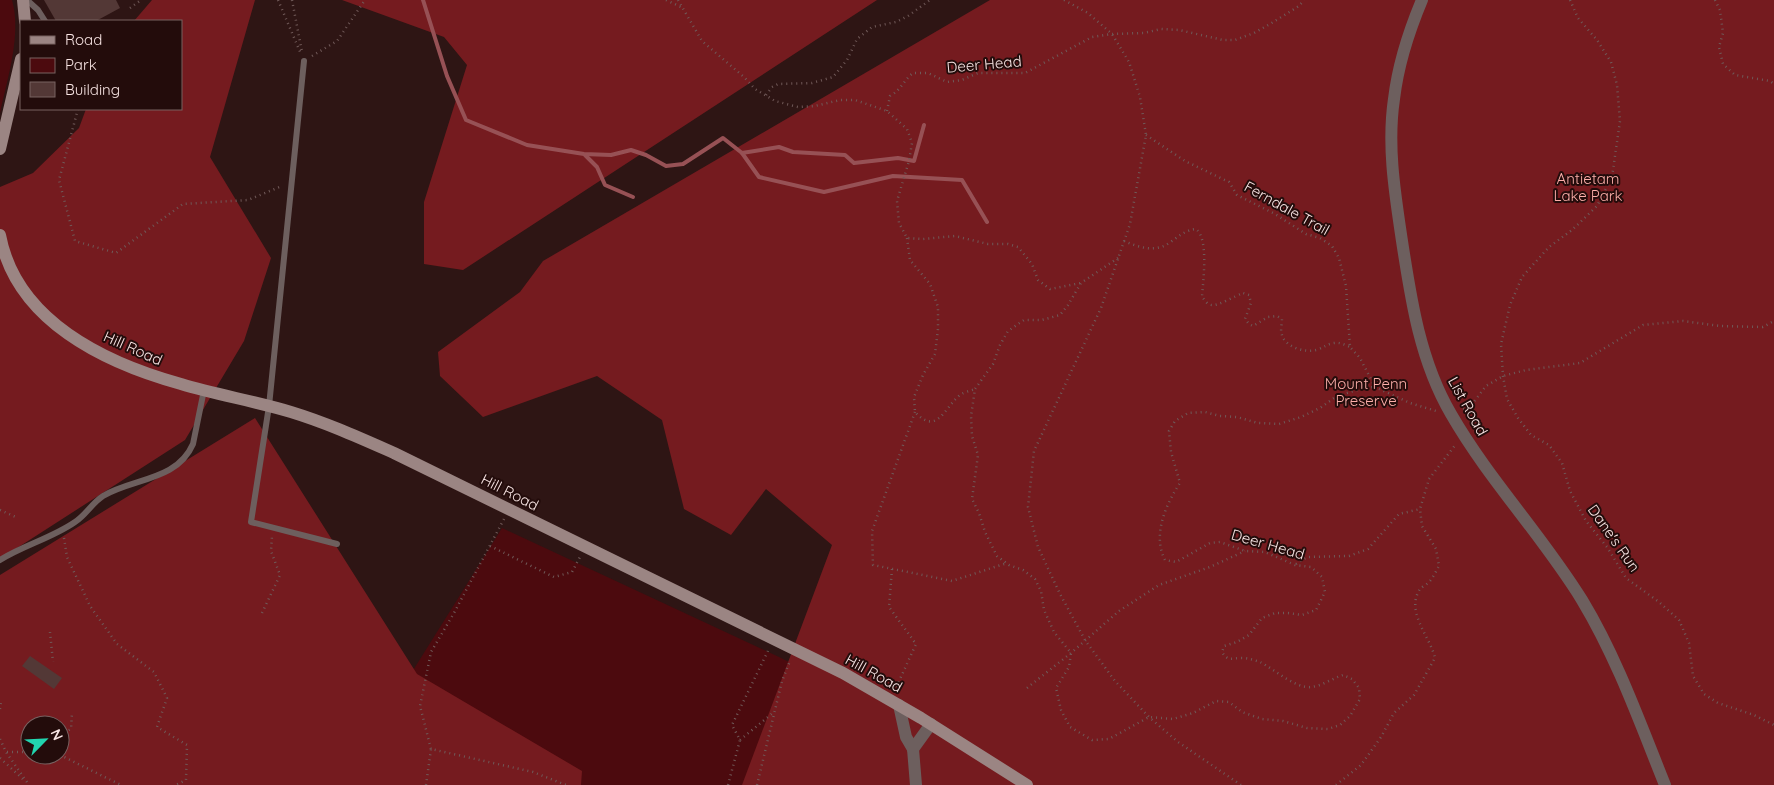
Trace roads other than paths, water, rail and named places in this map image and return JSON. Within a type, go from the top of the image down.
[{"type":"street","points":[[23,0],[25,20]]},
{"type":"street","name":"List Road","points":[[1422,0],[1413,21],[1397,76],[1393,101],[1391,150],[1397,208],[1417,324],[1431,372],[1450,412],[1464,435],[1562,569],[1599,630],[1665,785]]},
{"type":"street","points":[[0,149],[20,63]]},
{"type":"street","name":"Hill Road","points":[[0,235],[7,261],[15,278],[25,294],[43,315],[60,328],[117,362],[154,376],[270,406],[335,427],[426,469],[843,673],[931,724],[1027,785]]},
{"type":"street","points":[[895,703],[906,737],[913,749],[916,785]]},
{"type":"street","points":[[913,749],[931,724]]},
{"type":"lane","points":[[27,0],[38,10],[44,20]]},
{"type":"lane","points":[[304,61],[270,406],[251,522],[337,544]]},
{"type":"lane","points":[[0,560],[16,550],[75,522],[104,496],[151,479],[180,462],[190,451],[193,444],[204,390]]},
{"type":"waterway","points":[[423,0],[447,76],[466,120],[527,145],[584,154],[611,155],[631,150],[646,155],[666,166],[683,164],[723,138],[742,153],[779,147],[793,152],[845,155],[854,163],[898,158],[914,161],[924,125]]},
{"type":"waterway","points":[[742,153],[759,177],[824,192],[893,176],[962,180],[987,222]]},
{"type":"waterway","points":[[585,155],[597,167],[605,185],[633,197]]},
{"type":"park label","name":"Antietam Lake Park","points":[[1588,186]]},
{"type":"park label","name":"Mount Penn Preserve","points":[[1366,392]]}]
